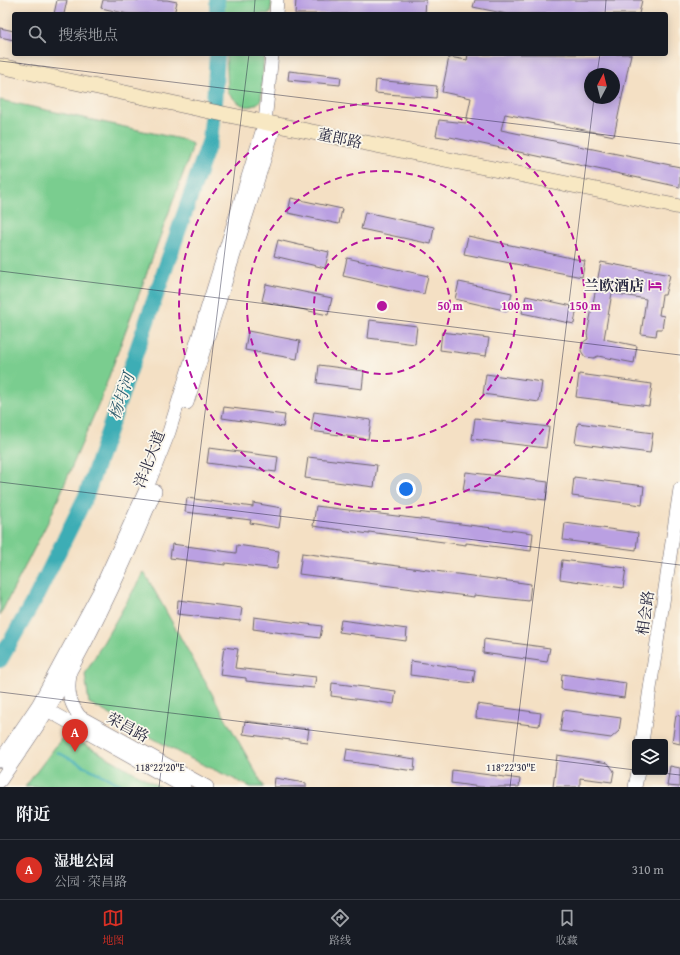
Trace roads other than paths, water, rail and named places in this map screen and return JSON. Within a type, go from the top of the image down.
[{"type":"main road","name":"董郎路","points":[[0,66],[270,124],[680,207]]},
{"type":"street","points":[[276,12],[277,0]]},
{"type":"street","points":[[270,124],[272,56]]},
{"type":"street","name":"洋北大道","points":[[0,781],[71,669],[114,586],[163,470],[205,350],[270,124]]},
{"type":"street","name":"洋北大道","points":[[0,761],[45,708],[116,558],[170,432],[270,124]]},
{"type":"street","name":"相会路","points":[[642,739],[680,489]]},
{"type":"street","points":[[71,669],[68,687],[69,698],[80,717]]},
{"type":"street","name":"荣昌路","points":[[45,708],[80,717],[207,787]]},
{"type":"street","name":"荣昌路","points":[[45,708],[184,787]]},
{"type":"street","points":[[635,787],[637,775]]},
{"type":"waterway","points":[[217,0],[217,12]]},
{"type":"waterway","points":[[214,104],[217,56]]},
{"type":"waterway","name":"杨圩河","points":[[0,660],[36,597],[86,496],[210,140],[212,120]]},
{"type":"waterway","points":[[57,752],[125,787]]},
{"type":"place","name":"兰欧酒店","points":[[655,285]]},
{"type":"place","name":"湿地公园","points":[[75,752]]}]
